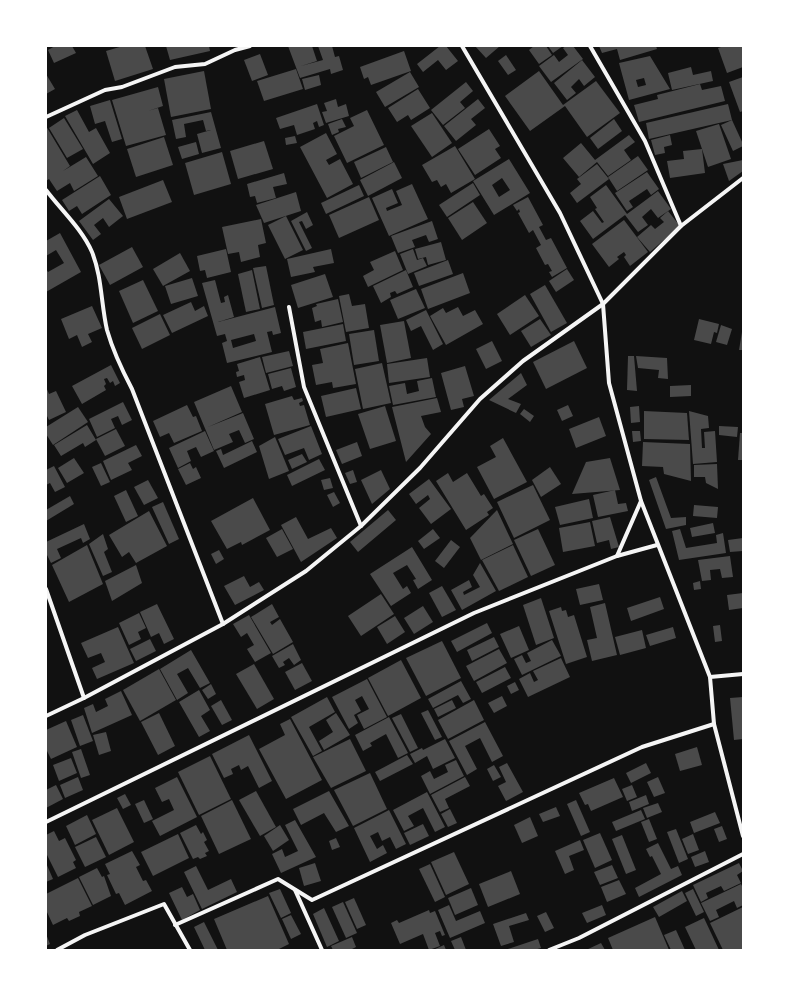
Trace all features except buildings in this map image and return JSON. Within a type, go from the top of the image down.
[{"type":"street","points":[[46,117],[105,90],[122,87],[175,67],[205,64],[235,50],[250,46]]},
{"type":"street","points":[[462,46],[560,213],[603,304],[609,383],[641,501],[710,677],[714,724],[743,836]]},
{"type":"street","points":[[590,46],[645,141],[681,226]]},
{"type":"street","points":[[46,716],[84,698],[223,624],[306,571],[361,526],[420,468],[480,399],[523,361],[603,304],[681,226],[743,178]]},
{"type":"street","points":[[46,190],[86,240],[92,252],[108,330],[116,359],[132,389],[223,624]]},
{"type":"street","points":[[289,308],[304,387],[361,526]]},
{"type":"street","points":[[617,556],[641,501]]},
{"type":"street","points":[[46,822],[342,676],[474,613],[617,556],[657,545]]},
{"type":"street","points":[[46,589],[84,698]]},
{"type":"street","points":[[710,677],[743,674]]},
{"type":"street","points":[[175,925],[278,879],[312,900],[642,747],[714,724]]},
{"type":"street","points":[[549,950],[579,938],[743,854]]},
{"type":"street","points":[[295,889],[322,950]]},
{"type":"street","points":[[56,950],[85,936],[164,904],[190,950]]}]
